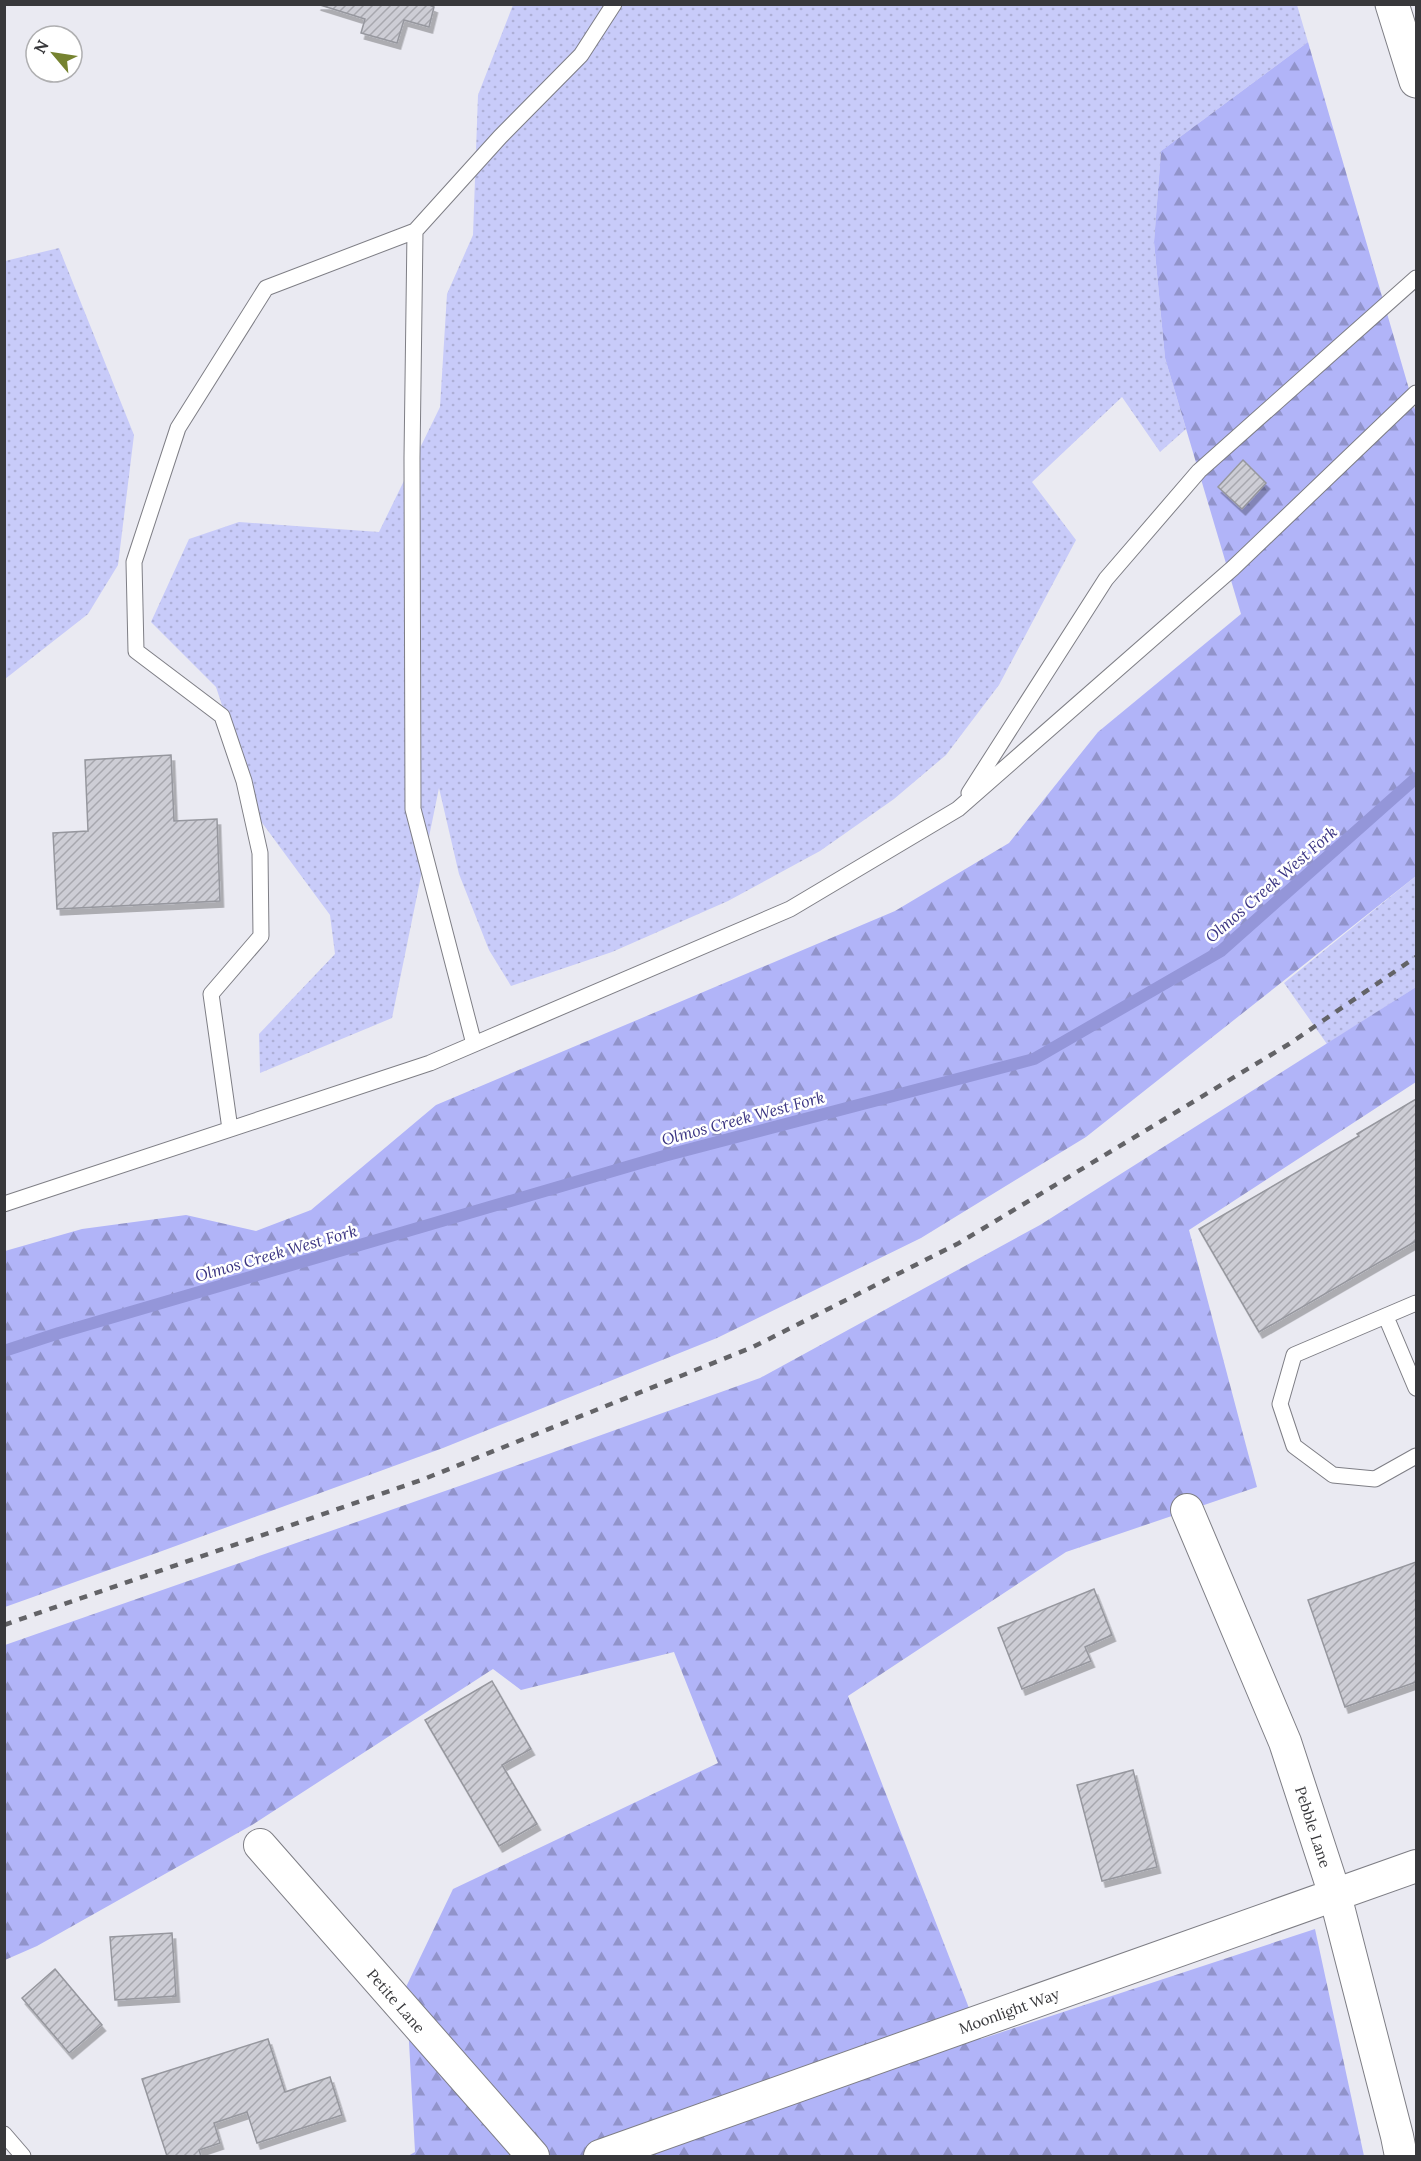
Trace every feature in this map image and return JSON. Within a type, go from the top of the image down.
[{"type":"main road","points":[[1392,4],[1416,81]]},
{"type":"street","name":"Pebble Lane","points":[[1187,1510],[1285,1742],[1335,1895],[1401,2157]]},
{"type":"street","name":"Petite Lane","points":[[260,1845],[533,2157]]},
{"type":"street","name":"Moonlight Way","points":[[600,2157],[1335,1895],[1416,1869]]},
{"type":"lane","points":[[230,1129],[211,994],[261,936],[260,853],[244,781],[222,716],[136,651],[134,562],[178,428],[266,288],[415,231],[500,137],[581,54],[614,4]]},
{"type":"lane","points":[[415,231],[412,458],[413,809],[474,1044]]},
{"type":"lane","points":[[958,809],[1106,579],[1199,471],[1416,278]]},
{"type":"lane","points":[[4,1204],[430,1063],[790,909],[958,809],[1233,568],[1416,393]]},
{"type":"lane","points":[[1416,1304],[1294,1355],[1280,1404],[1294,1446],[1333,1475],[1375,1479],[1416,1456]]},
{"type":"lane","points":[[1386,1317],[1416,1388]]},
{"type":"lane","points":[[4,2134],[23,2157]]},
{"type":"shaded area","points":[[513,5],[1297,5],[1308,42],[1161,151],[1154,242],[1165,358],[1186,429],[1160,452],[1122,397],[1032,482],[1076,540],[999,685],[946,755],[894,799],[820,851],[728,901],[612,952],[511,986],[489,950],[459,874],[439,788],[392,1018],[260,1073],[259,1034],[335,954],[330,915],[260,820],[216,687],[151,622],[189,539],[239,522],[379,532],[440,407],[447,294],[473,235],[478,95]]},
{"type":"shaded area","points":[[59,248],[134,435],[118,565],[88,614],[5,679],[5,261]]},
{"type":"shaded area","points":[[1416,876],[1416,987],[1327,1044],[1284,983]]},
{"type":"green space","points":[[1308,42],[1416,413],[1416,876],[1086,1137],[921,1238],[717,1338],[443,1448],[5,1607],[5,1251],[82,1229],[186,1215],[256,1231],[311,1210],[436,1105],[895,911],[1009,843],[1098,732],[1241,614],[1165,358],[1154,242],[1161,151]]},
{"type":"green space","points":[[1416,987],[1416,1082],[1189,1230],[1257,1487],[1066,1552],[848,1696],[981,2039],[1315,1929],[1364,2156],[408,2156],[415,2152],[406,1987],[453,1889],[718,1763],[674,1652],[521,1690],[493,1669],[252,1825],[37,1946],[5,1960],[5,1645],[760,1378],[1040,1225]]},
{"type":"building","points":[[317,4],[427,4],[434,7],[429,27],[404,20],[397,43],[361,33],[365,19]]},
{"type":"building","points":[[1243,460],[1266,483],[1242,509],[1218,487]]},
{"type":"building","points":[[171,755],[174,821],[217,819],[220,901],[57,909],[53,833],[88,831],[85,760]]},
{"type":"building","points":[[1416,1099],[1416,1241],[1259,1332],[1199,1229],[1359,1136],[1357,1134]]},
{"type":"building","points":[[1416,1562],[1416,1682],[1345,1707],[1308,1600]]},
{"type":"building","points":[[1094,1589],[1112,1635],[1085,1647],[1091,1661],[1022,1689],[998,1628]]},
{"type":"building","points":[[492,1681],[531,1749],[502,1765],[537,1824],[499,1846],[425,1720]]},
{"type":"building","points":[[1133,1770],[1157,1867],[1102,1881],[1077,1785]]},
{"type":"building","points":[[172,1933],[176,1996],[115,2000],[110,1937]]},
{"type":"building","points":[[55,1969],[102,2025],[69,2053],[22,1998]]},
{"type":"building","points":[[268,2039],[285,2092],[330,2077],[342,2115],[257,2143],[247,2112],[214,2123],[220,2143],[199,2150],[201,2156],[167,2156],[142,2079]]},
{"type":"waterway","name":"Olmos Creek West Fork","points":[[4,1351],[664,1156],[1034,1059],[1221,951],[1416,778]]},
{"type":"railway","points":[[4,1625],[424,1479],[753,1347],[959,1243],[1289,1044],[1416,957]]}]
